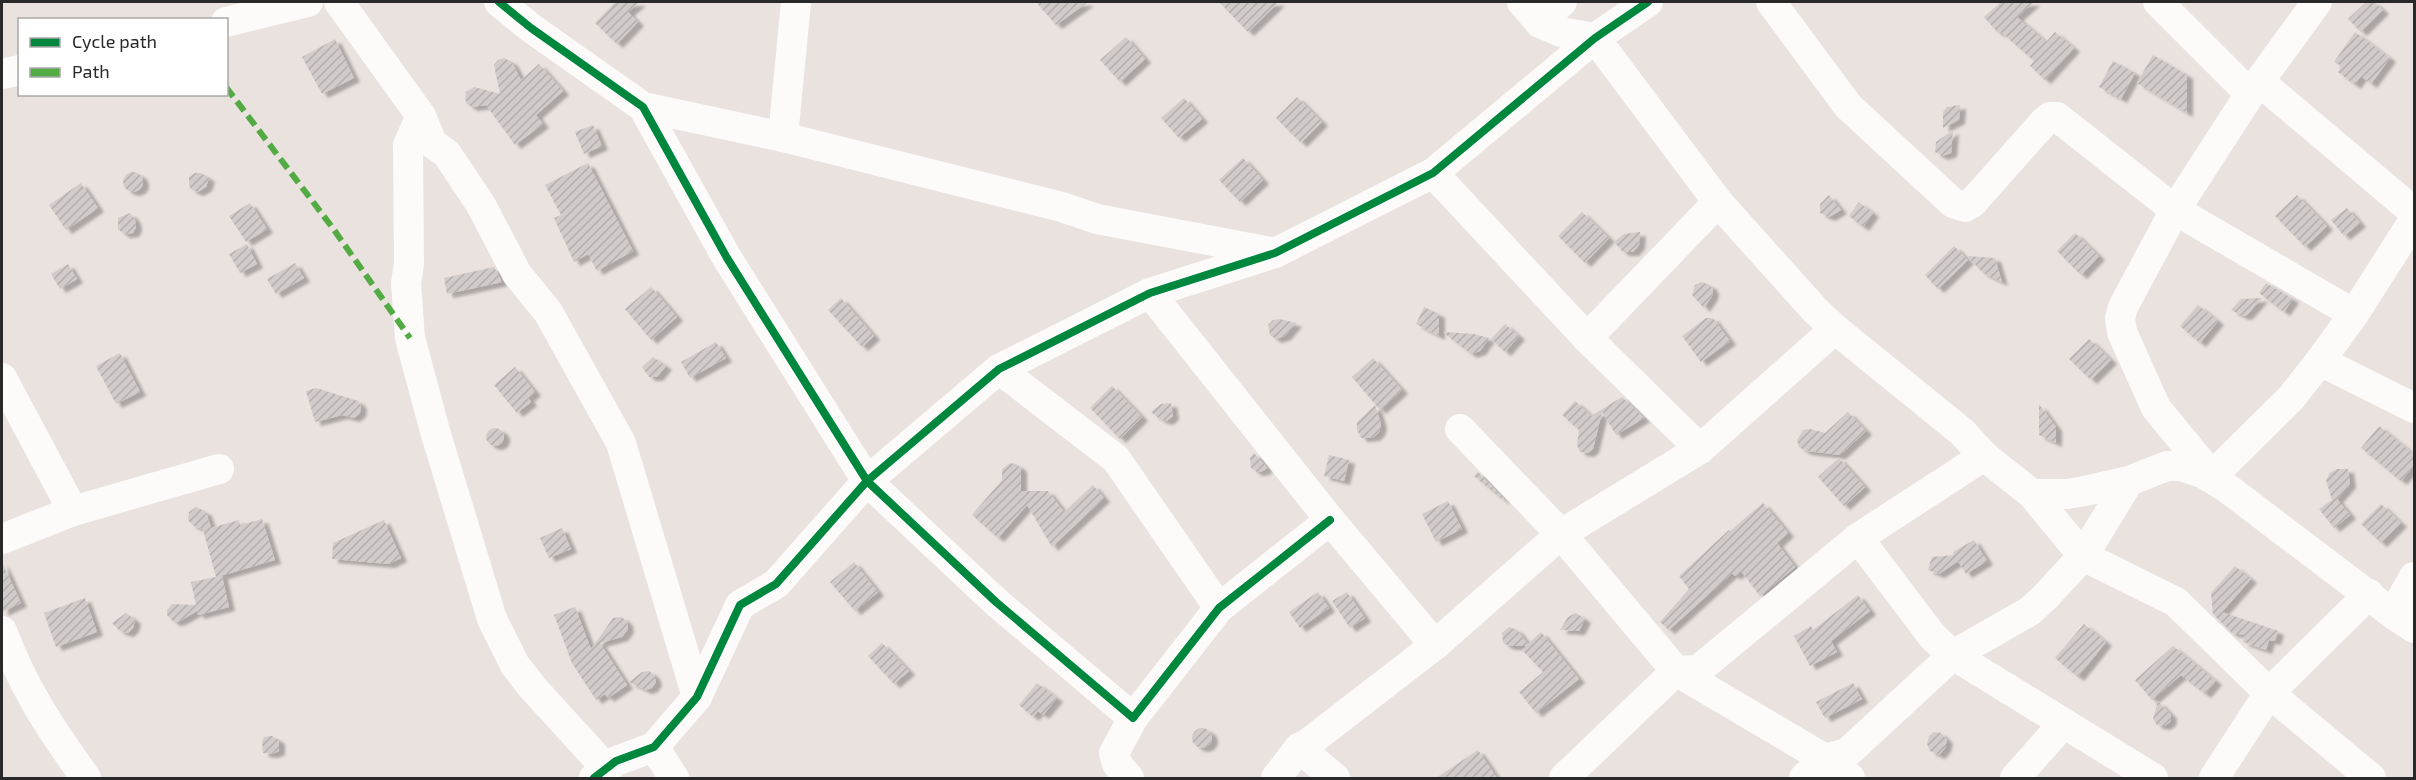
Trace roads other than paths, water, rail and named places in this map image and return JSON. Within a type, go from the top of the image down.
[{"type":"street","points":[[228,22],[308,2]]},
{"type":"street","points":[[339,2],[421,116],[432,143],[447,154],[481,205],[517,274],[548,312],[621,443],[697,697]]},
{"type":"street","points":[[499,2],[531,28],[643,107],[783,137],[1062,207],[1097,219],[1275,253]]},
{"type":"street","points":[[783,137],[796,2]]},
{"type":"street","points":[[1531,12],[1562,2]]},
{"type":"street","points":[[421,116],[408,145],[409,264],[406,283],[410,338],[435,431],[492,618],[515,665],[600,773],[616,761],[654,747],[697,697],[740,605],[776,584],[867,481],[999,369],[1150,293],[1275,253],[1433,173],[1595,38],[1647,2]]},
{"type":"street","points":[[1771,2],[1848,106],[1953,203],[1965,207],[1972,203],[2050,117],[2057,117],[2175,210],[2354,314]]},
{"type":"street","points":[[2158,2],[2412,227],[2354,314],[2291,398],[2207,474]]},
{"type":"street","points":[[2317,2],[2255,88],[2175,210],[2123,307],[2120,318],[2122,332],[2156,408],[2207,474],[2404,621],[2415,577]]},
{"type":"street","points":[[1531,12],[1561,32],[1595,38],[1718,202],[1835,330],[1962,432],[1984,456],[2032,494],[2083,556],[2176,602],[2269,693],[2371,778]]},
{"type":"street","points":[[2,74],[18,70]]},
{"type":"street","points":[[643,107],[727,258],[867,481],[996,602],[1133,718]]},
{"type":"street","points":[[1433,173],[1587,338],[1700,449]]},
{"type":"street","points":[[1587,338],[1718,202]]},
{"type":"street","points":[[1150,293],[1330,520],[1435,645]]},
{"type":"street","points":[[1276,778],[1299,748],[1435,645],[1561,534],[1700,449],[1835,330]]},
{"type":"street","points":[[2320,361],[2415,408]]},
{"type":"street","points":[[999,369],[1116,459],[1219,608]]},
{"type":"street","points":[[2,378],[73,511]]},
{"type":"street","points":[[1460,429],[1561,534],[1676,670],[1814,769],[1850,778]]},
{"type":"street","points":[[1564,778],[1676,670],[1698,670],[1858,538],[1984,456]]},
{"type":"street","points":[[2032,494],[2067,494],[2129,480],[2167,466],[2181,466],[2207,474]]},
{"type":"street","points":[[2,539],[73,511],[219,469]]},
{"type":"street","points":[[1814,769],[1847,753],[1953,656],[2030,611],[2083,556],[2129,480]]},
{"type":"street","points":[[1129,778],[1117,764],[1114,753],[1133,718],[1219,608],[1330,520]]},
{"type":"street","points":[[1858,538],[1933,638],[1953,656],[2153,778]]},
{"type":"street","points":[[2214,778],[2269,693],[2369,594]]},
{"type":"street","points":[[2,631],[30,695],[46,722],[86,778]]},
{"type":"street","points":[[2015,778],[2064,724]]},
{"type":"street","points":[[654,747],[674,778]]},
{"type":"street","points":[[1299,748],[1335,778]]}]
